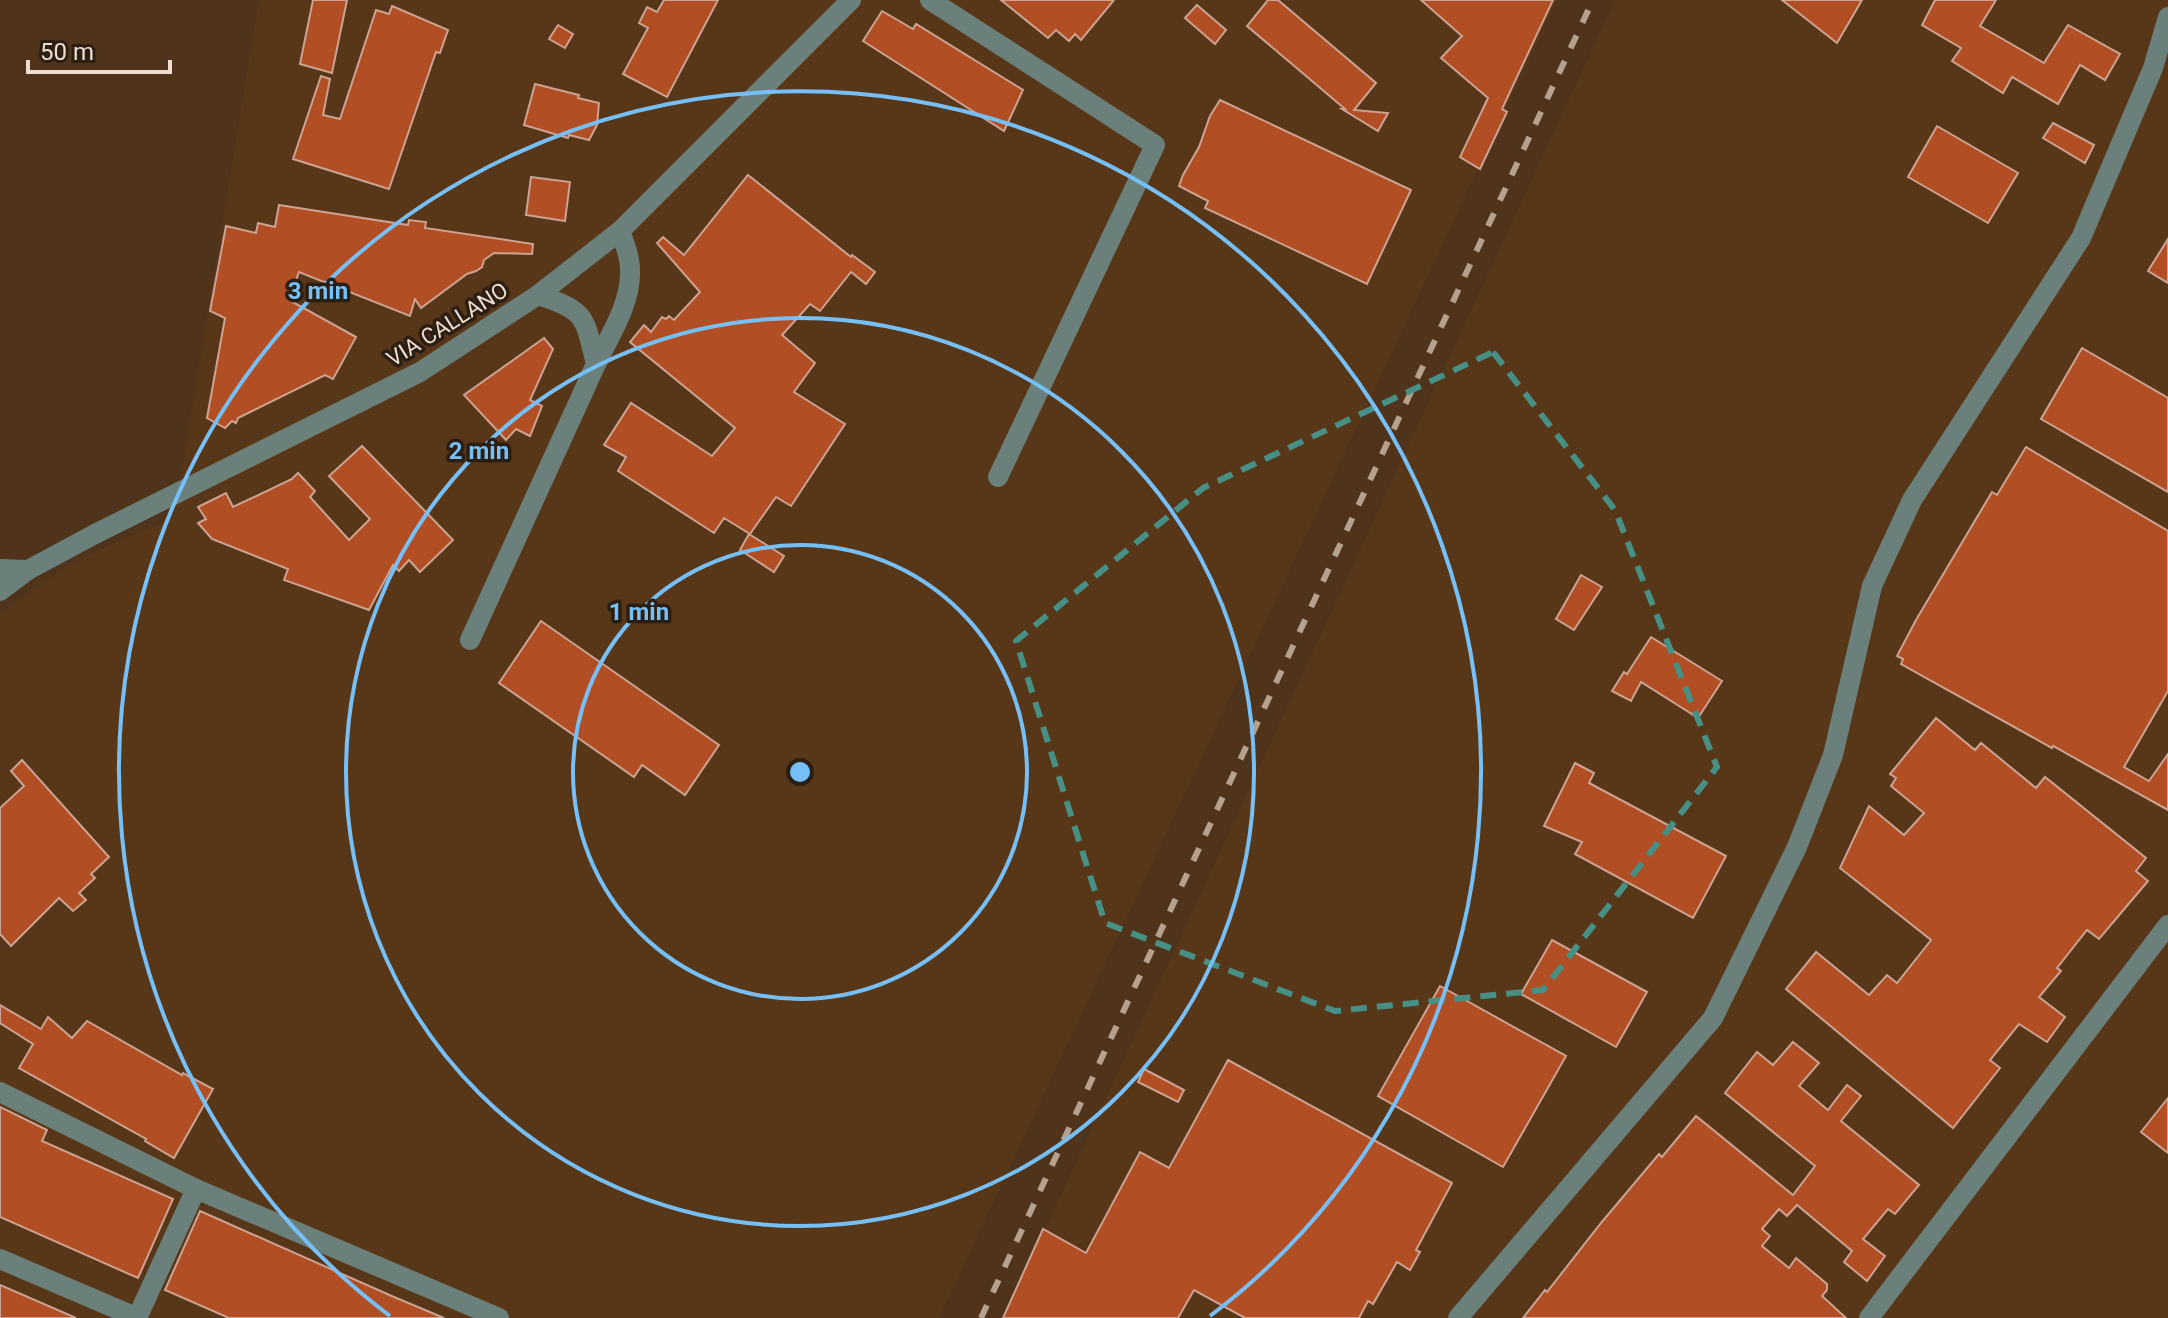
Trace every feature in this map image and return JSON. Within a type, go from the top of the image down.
[{"type":"street","name":"VIA CALLANO","points":[[0,591],[28,570],[95,534],[420,372],[538,295],[620,231],[851,0]]},
{"type":"street","points":[[930,0],[1155,145],[998,477]]},
{"type":"street","points":[[1458,1318],[1713,1018],[1797,847],[1833,755],[1872,586],[1912,500],[2081,238],[2153,68],[2168,17]]},
{"type":"street","points":[[470,640],[627,296],[630,275],[628,255],[620,231]]},
{"type":"street","points":[[538,295],[563,303],[579,313],[586,326],[596,364]]},
{"type":"street","points":[[0,569],[28,570]]},
{"type":"street","points":[[1869,1318],[2168,925]]},
{"type":"street","points":[[0,1092],[196,1189],[499,1318]]},
{"type":"street","points":[[0,1259],[137,1318],[196,1189]]},
{"type":"highlighted area","points":[[1493,352],[1615,510],[1717,767],[1543,990],[1335,1011],[1105,923],[1016,641],[1203,488]]},
{"type":"shaded area","points":[[259,0],[1557,0],[939,1318],[0,1318],[0,613],[80,558],[174,518]]},
{"type":"shaded area","points":[[1615,0],[2168,0],[2168,1318],[1004,1318]]},
{"type":"building","points":[[313,0],[347,0],[332,73],[300,64]]},
{"type":"building","points":[[664,0],[718,0],[667,97],[623,74],[648,28],[639,23],[647,7],[657,12]]},
{"type":"building","points":[[1001,0],[1114,0],[1081,40],[1075,34],[1069,41],[1056,30],[1048,38]]},
{"type":"building","points":[[1268,0],[1278,0],[1376,83],[1354,110],[1388,113],[1378,131],[1342,109],[1345,109],[1247,26]]},
{"type":"building","points":[[1421,0],[1553,0],[1502,109],[1507,112],[1480,169],[1460,157],[1488,98],[1441,58],[1462,36]]},
{"type":"building","points":[[1782,0],[1862,0],[1837,43]]},
{"type":"building","points":[[1935,0],[1996,0],[1980,26],[2044,63],[2068,25],[2120,54],[2105,80],[2080,65],[2058,104],[2012,77],[2003,93],[1952,61],[1961,48],[1922,25]]},
{"type":"building","points":[[1197,5],[1226,30],[1215,44],[1185,18]]},
{"type":"building","points":[[392,6],[448,30],[440,53],[436,52],[389,189],[293,159],[321,76],[330,79],[323,115],[340,119],[376,10],[389,14]]},
{"type":"building","points":[[882,11],[913,29],[916,24],[1023,90],[1004,131],[863,41]]},
{"type":"building","points":[[558,25],[573,34],[565,48],[549,39]]},
{"type":"building","points":[[535,84],[599,103],[597,125],[589,140],[569,135],[568,138],[524,125]]},
{"type":"building","points":[[1220,100],[1411,190],[1367,284],[1205,208],[1208,201],[1179,186]]},
{"type":"building","points":[[2053,123],[2094,145],[2085,163],[2043,138]]},
{"type":"building","points":[[1937,126],[2018,173],[1988,223],[1908,177]]},
{"type":"building","points":[[748,175],[851,257],[875,272],[866,284],[851,272],[820,311],[810,304],[782,335],[815,363],[794,392],[845,424],[791,506],[776,497],[750,534],[724,518],[714,533],[618,471],[626,457],[604,445],[631,403],[712,456],[735,428],[630,342],[644,325],[651,332],[662,317],[666,319],[669,316],[674,320],[700,292],[657,243],[663,237],[684,255]]},
{"type":"building","points":[[531,177],[570,182],[565,221],[526,215]]},
{"type":"building","points":[[279,205],[408,225],[409,220],[426,222],[425,228],[533,244],[532,254],[494,253],[484,260],[482,267],[467,274],[421,308],[415,299],[410,316],[299,272],[289,300],[356,337],[333,379],[325,375],[238,418],[236,423],[232,421],[225,428],[207,418],[225,318],[210,311],[226,226],[256,233],[258,223],[275,227]]},
{"type":"building","points":[[2168,239],[2168,283],[2148,271]]},
{"type":"building","points":[[544,338],[553,349],[530,400],[542,406],[530,436],[516,429],[506,440],[464,395]]},
{"type":"building","points":[[2082,348],[2168,398],[2168,492],[2041,419]]},
{"type":"building","points":[[362,446],[453,540],[420,572],[409,560],[399,571],[393,565],[369,610],[284,580],[288,569],[212,539],[198,523],[206,519],[198,507],[226,493],[233,507],[292,479],[298,473],[315,491],[310,497],[349,540],[370,519],[329,476]]},
{"type":"building","points":[[2026,447],[2168,531],[2168,691],[2124,767],[2149,781],[2168,754],[2168,810],[1901,664],[1903,659],[1897,656],[1992,492],[1997,495]]},
{"type":"building","points":[[749,534],[784,556],[774,572],[740,550]]},
{"type":"building","points":[[1581,575],[1602,587],[1574,630],[1556,619]]},
{"type":"building","points":[[541,621],[719,745],[685,795],[642,765],[634,777],[499,683]]},
{"type":"building","points":[[1651,637],[1722,681],[1698,718],[1641,682],[1631,701],[1612,691]]},
{"type":"building","points":[[1936,718],[1975,750],[1981,743],[2036,788],[2045,777],[2146,858],[2136,871],[2148,881],[2099,939],[2087,930],[2057,968],[2061,971],[2039,997],[2065,1017],[2047,1042],[2019,1024],[1990,1060],[2000,1068],[1953,1128],[1786,989],[1816,952],[1869,995],[1887,975],[1897,983],[1931,940],[1840,868],[1869,806],[1904,835],[1924,813],[1891,786],[1896,778],[1890,774]]},
{"type":"building","points":[[22,760],[109,857],[91,874],[95,878],[79,893],[86,900],[73,911],[59,898],[11,946],[0,934],[0,808],[24,786],[11,771]]},
{"type":"building","points":[[1575,763],[1594,773],[1589,783],[1726,856],[1693,918],[1575,854],[1582,842],[1544,826]]},
{"type":"building","points":[[1552,940],[1647,992],[1616,1047],[1521,994]]},
{"type":"building","points":[[1440,986],[1566,1056],[1503,1167],[1378,1096]]},
{"type":"building","points":[[0,1005],[41,1029],[48,1017],[72,1038],[87,1021],[182,1075],[213,1089],[174,1158],[19,1068],[33,1044],[0,1023]]},
{"type":"building","points":[[1793,1042],[1819,1063],[1799,1086],[1828,1110],[1847,1085],[1861,1096],[1841,1121],[1919,1185],[1895,1214],[1888,1209],[1863,1239],[1885,1256],[1867,1281],[1844,1262],[1852,1251],[1797,1205],[1787,1216],[1779,1209],[1762,1229],[1770,1236],[1762,1246],[1789,1268],[1796,1258],[1827,1284],[1822,1296],[1846,1318],[1523,1318],[1659,1154],[1662,1157],[1696,1116],[1793,1195],[1815,1166],[1725,1093],[1757,1052],[1773,1065]]},
{"type":"building","points":[[1228,1060],[1452,1183],[1416,1250],[1420,1252],[1410,1270],[1397,1262],[1373,1304],[1368,1301],[1359,1318],[1245,1318],[1194,1290],[1178,1318],[1003,1318],[1043,1229],[1086,1253],[1140,1152],[1169,1168]]},
{"type":"building","points":[[1144,1069],[1184,1090],[1178,1102],[1138,1082]]},
{"type":"building","points":[[2168,1098],[2168,1153],[2141,1132]]},
{"type":"building","points":[[0,1107],[47,1130],[42,1141],[173,1199],[138,1278],[0,1217]]},
{"type":"building","points":[[200,1211],[444,1318],[229,1318],[165,1290]]},
{"type":"building","points":[[0,1285],[76,1318],[0,1318]]},
{"type":"railway","points":[[981,1318],[1593,0]]}]
